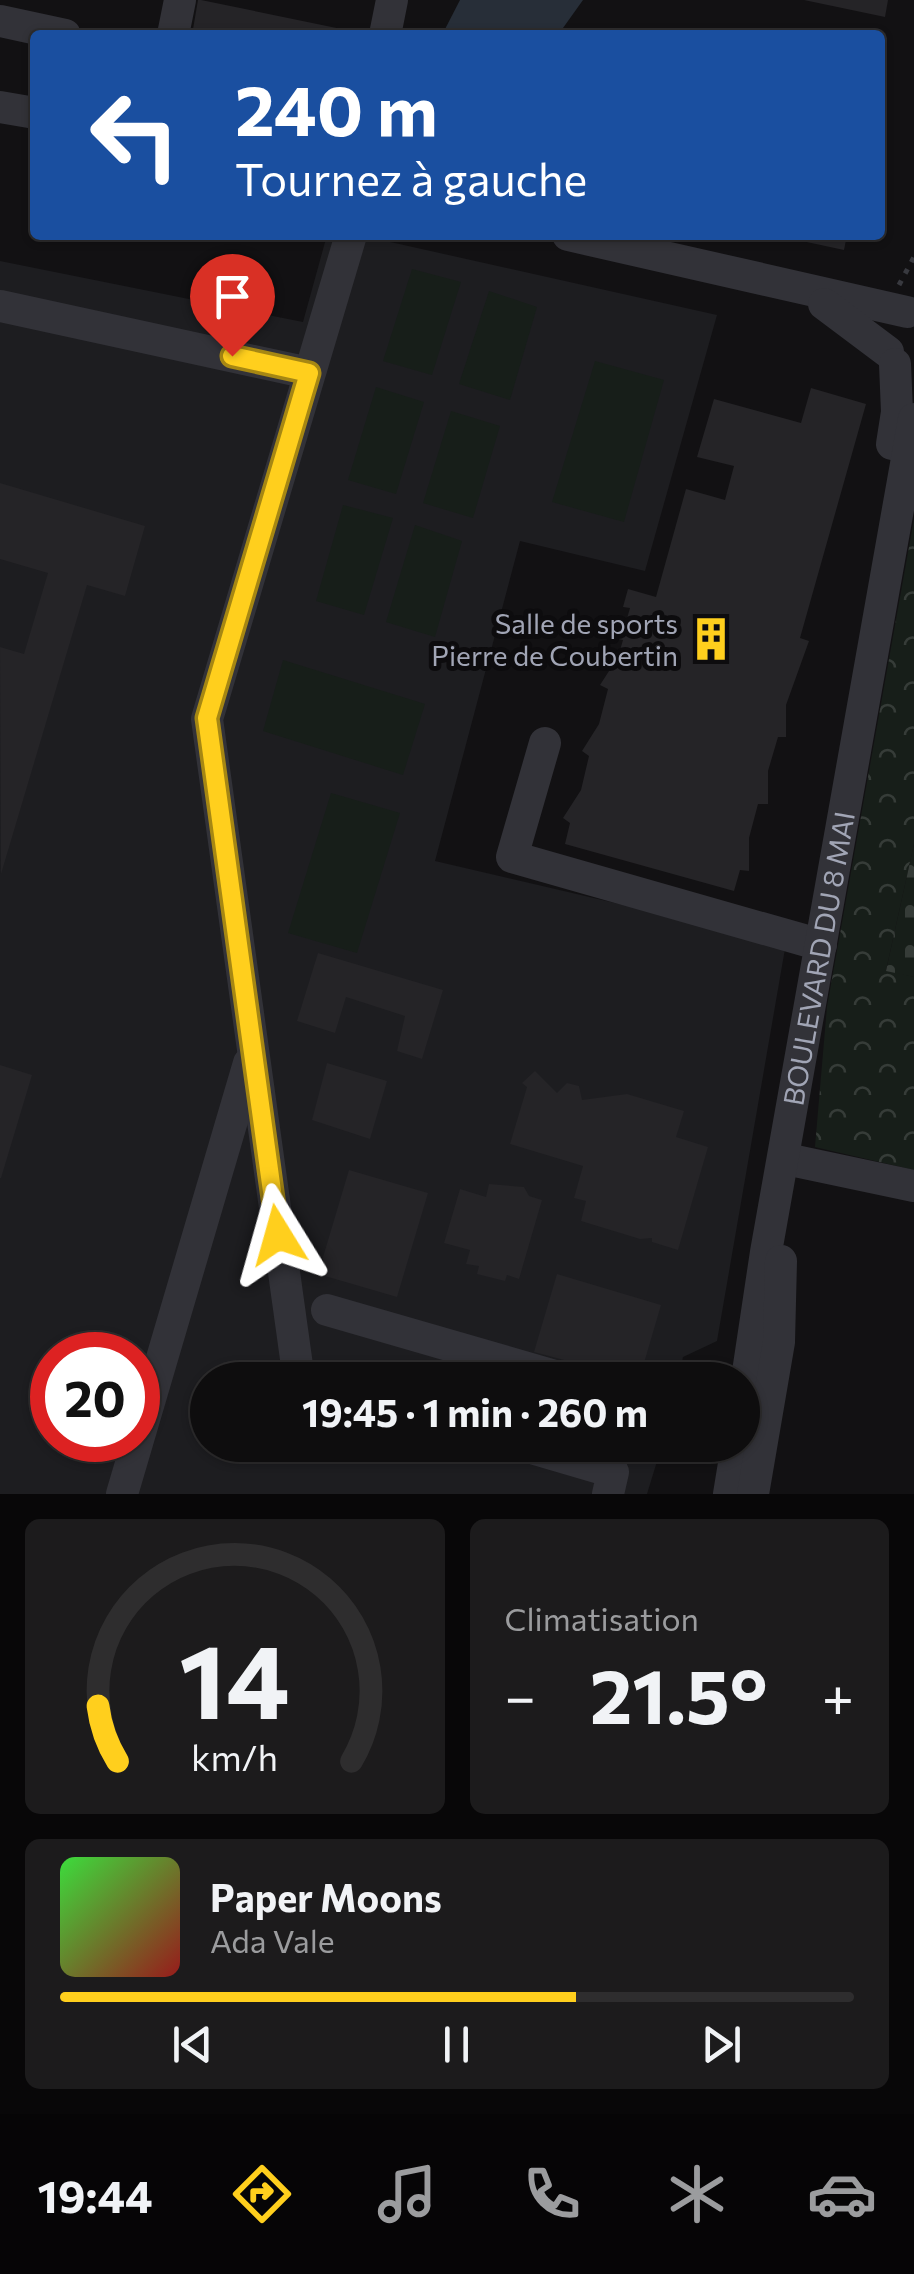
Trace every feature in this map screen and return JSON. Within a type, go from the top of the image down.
[{"type":"street","points":[[173,30],[180,0]]},
{"type":"street","points":[[385,30],[392,0]]},
{"type":"street","points":[[0,21],[42,30]]},
{"type":"street","points":[[0,106],[30,112]]},
{"type":"street","points":[[296,1362],[207,718],[349,240]]},
{"type":"street","points":[[590,240],[910,310]]},
{"type":"street","points":[[784,285],[842,314],[899,364]]},
{"type":"street","points":[[0,306],[309,373]]},
{"type":"street","points":[[899,364],[892,326],[910,310]]},
{"type":"street","name":"BOULEVARD DU 8 MAI","points":[[852,760],[854,677],[896,422],[899,364]]},
{"type":"street","name":"BOULEVARD DU 8 MAI","points":[[760,1387],[781,1321],[786,1159],[914,419]]},
{"type":"street","points":[[545,743],[512,857],[822,946]]},
{"type":"street","points":[[122,1494],[252,1054]]},
{"type":"street","points":[[786,1159],[914,1186]]},
{"type":"street","points":[[327,1310],[507,1362]]},
{"type":"street","points":[[579,1462],[613,1472],[608,1494]]},
{"type":"street","name":"BOULEVARD DU 8 MAI","points":[[729,1494],[738,1462]]},
{"type":"street","name":"BOULEVARD DU 8 MAI","points":[[751,1462],[754,1494]]},
{"type":"path","points":[[906,275],[914,277]]},
{"type":"shaded area","points":[[460,0],[583,0],[562,30],[445,30]]},
{"type":"shaded area","points":[[326,240],[381,240],[717,315],[645,571],[520,541],[435,861],[786,943],[717,1341],[683,1357],[682,1362],[190,1362],[190,1462],[657,1462],[647,1494],[0,1494],[0,261],[303,322]]},
{"type":"green space","points":[[412,269],[461,282],[432,375],[383,361]]},
{"type":"green space","points":[[489,291],[537,307],[510,400],[459,384]]},
{"type":"green space","points":[[595,361],[664,380],[624,522],[552,502]]},
{"type":"green space","points":[[376,387],[424,402],[396,494],[348,480]]},
{"type":"green space","points":[[451,411],[500,426],[473,518],[423,503]]},
{"type":"green space","points":[[343,505],[393,518],[364,615],[316,601]]},
{"type":"green space","points":[[914,519],[914,844],[886,970],[914,977],[914,1170],[815,1147],[827,1007]]},
{"type":"green space","points":[[415,525],[462,541],[435,637],[386,622]]},
{"type":"green space","points":[[283,660],[425,704],[403,775],[263,731]]},
{"type":"green space","points":[[331,793],[400,813],[357,953],[288,933]]},
{"type":"green space","points":[[914,844],[914,977],[886,971]]},
{"type":"building","points":[[198,0],[346,30],[193,30]]},
{"type":"building","points":[[804,0],[888,0],[885,17]]},
{"type":"building","points":[[797,240],[846,240],[844,250]]},
{"type":"building","name":"Salle de sports Pierre de Coubertin","points":[[811,388],[866,404],[800,638],[809,641],[786,705],[786,737],[778,737],[768,771],[768,804],[758,804],[749,838],[749,871],[740,870],[734,891],[565,844],[570,823],[563,818],[581,790],[589,756],[582,751],[599,724],[608,689],[600,685],[618,657],[623,640],[614,638],[619,621],[626,622],[630,608],[623,607],[628,589],[656,597],[686,489],[725,500],[734,466],[697,457],[714,399],[801,423]]},
{"type":"building","points":[[0,483],[145,526],[125,596],[87,585],[1,874],[0,647],[24,654],[48,573],[0,559]]},
{"type":"building","points":[[318,953],[443,990],[422,1059],[397,1051],[405,1016],[346,997],[335,1033],[297,1021]]},
{"type":"building","points":[[327,1063],[387,1081],[370,1139],[312,1120]]},
{"type":"building","points":[[0,1065],[32,1075],[1,1178],[0,1178]]},
{"type":"building","points":[[535,1071],[557,1093],[567,1083],[579,1086],[582,1100],[627,1094],[684,1111],[676,1137],[708,1147],[678,1250],[652,1242],[652,1238],[640,1239],[581,1221],[586,1201],[574,1198],[583,1166],[510,1144],[527,1087],[522,1083]]},
{"type":"building","points":[[349,1170],[428,1193],[397,1297],[318,1274]]},
{"type":"building","points":[[489,1184],[524,1187],[529,1196],[542,1200],[519,1279],[507,1275],[505,1281],[477,1274],[479,1266],[466,1264],[470,1250],[444,1243],[460,1189],[486,1197]]},
{"type":"building","points":[[557,1274],[661,1305],[644,1362],[572,1362],[534,1352]]},
{"type":"place","name":"Salle de sports Pierre de Coubertin","points":[[711,639]]},
{"type":"route","points":[[232,356],[309,373],[207,718],[278,1235]]}]
